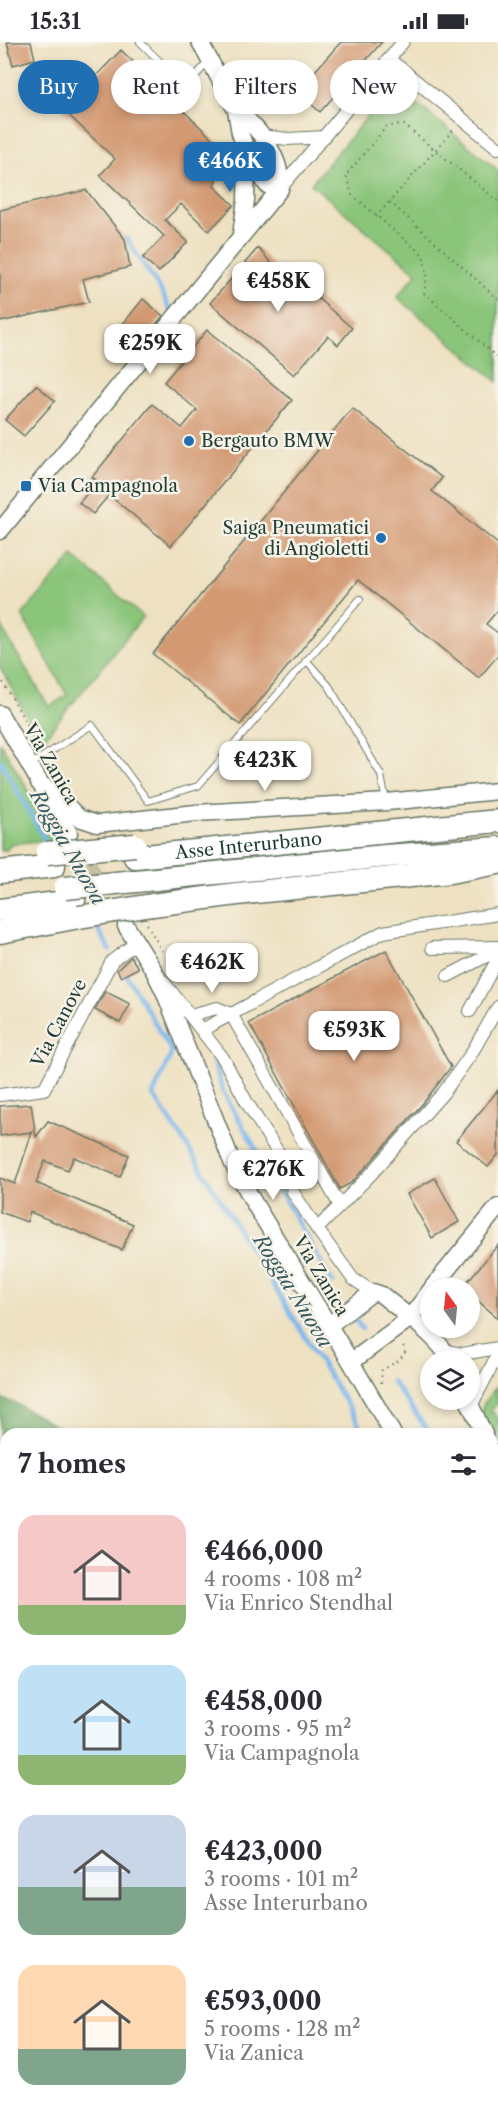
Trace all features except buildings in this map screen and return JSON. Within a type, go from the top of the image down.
[{"type":"highway","name":"Asse Interurbano","points":[[0,872],[50,860],[135,851],[201,850],[498,821]]},
{"type":"highway","points":[[0,910],[390,868],[426,862],[464,851],[498,848]]},
{"type":"highway","points":[[0,857],[50,860]]},
{"type":"highway","points":[[143,893],[237,894],[450,872],[498,863]]},
{"type":"highway","points":[[0,895],[73,902]]},
{"type":"highway","points":[[0,932],[73,902]]},
{"type":"main road","points":[[200,42],[213,66]]},
{"type":"main road","points":[[237,114],[247,152],[267,185],[280,189]]},
{"type":"main road","points":[[0,531],[280,189],[279,166],[261,136],[241,114]]},
{"type":"main road","points":[[241,236],[246,200],[247,152]]},
{"type":"main road","name":"Via Zanica","points":[[0,714],[69,833]]},
{"type":"main road","points":[[39,783],[54,793],[79,818],[97,824],[196,813],[387,802],[498,791]]},
{"type":"main road","name":"Via Zanica","points":[[126,926],[153,969],[233,1164],[254,1203],[390,1428]]},
{"type":"main road","points":[[441,1278],[498,1207]]},
{"type":"main road","points":[[328,1326],[373,1292],[382,1295],[431,1336],[443,1350]]},
{"type":"main road","points":[[351,1362],[409,1319],[420,1304]]},
{"type":"main road","points":[[473,1410],[481,1428]]},
{"type":"street","points":[[280,189],[403,42]]},
{"type":"street","points":[[389,59],[498,148]]},
{"type":"street","points":[[261,136],[288,139],[324,137]]},
{"type":"street","points":[[202,1030],[383,932],[498,914]]},
{"type":"street","name":"Via Canove","points":[[0,1095],[44,1089],[112,961],[136,942]]},
{"type":"street","points":[[432,948],[498,948]]},
{"type":"street","points":[[448,976],[498,948]]},
{"type":"street","points":[[470,1011],[498,958]]},
{"type":"street","name":"Via Zanica","points":[[153,969],[223,1058],[246,1101],[289,1170],[293,1192],[316,1229],[353,1279],[373,1292]]},
{"type":"street","points":[[316,1229],[354,1192],[444,1092],[471,1054],[498,1007]]},
{"type":"street","points":[[190,1015],[217,1008],[231,1014],[340,1206]]},
{"type":"street","points":[[480,1351],[498,1348]]},
{"type":"street","points":[[480,1386],[498,1354]]},
{"type":"lane","points":[[140,42],[186,87],[210,60]]},
{"type":"lane","points":[[29,765],[92,724],[148,801],[198,786],[360,599]]},
{"type":"lane","points":[[306,660],[328,686],[381,775],[387,802]]},
{"type":"path","points":[[376,217],[463,119]]},
{"type":"path","points":[[498,201],[404,125],[387,126],[346,175],[352,195],[423,255],[427,275],[424,293],[498,358]]},
{"type":"path","points":[[390,202],[498,299]]},
{"type":"path","points":[[382,1370],[394,1363]]},
{"type":"green space","points":[[418,105],[498,170],[498,382],[397,297],[417,273],[311,184],[370,114],[418,114]]},
{"type":"green space","points":[[73,556],[143,617],[41,742],[0,667],[0,622],[49,707],[67,695],[22,615]]},
{"type":"green space","points":[[0,743],[57,839],[10,844],[7,850],[0,850]]},
{"type":"green space","points":[[496,1387],[498,1402],[491,1411],[498,1417],[498,1428],[489,1428],[481,1411],[485,1401]]},
{"type":"green space","points":[[0,1398],[17,1404],[59,1428],[0,1428]]},
{"type":"waterway","points":[[127,238],[161,292],[170,311]]},
{"type":"waterway","name":"Roggia Nuova","points":[[0,760],[49,847]]},
{"type":"waterway","name":"Roggia Nuova","points":[[93,921],[110,950]]},
{"type":"waterway","name":"Roggia Nuova","points":[[127,976],[172,1052],[153,1095],[181,1136],[361,1428]]},
{"type":"waterway","points":[[213,1060],[223,1092],[333,1283]]},
{"type":"waterway","points":[[355,1320],[362,1329]]},
{"type":"waterway","points":[[392,1381],[426,1428]]},
{"type":"tunnel","points":[[75,842],[122,920]]},
{"type":"place","name":"Bergauto BMW","points":[[189,441]]},
{"type":"place","name":"Via Campagnola","points":[[26,486]]},
{"type":"place","name":"Saiga Pneumatici di Angioletti","points":[[381,538]]}]
